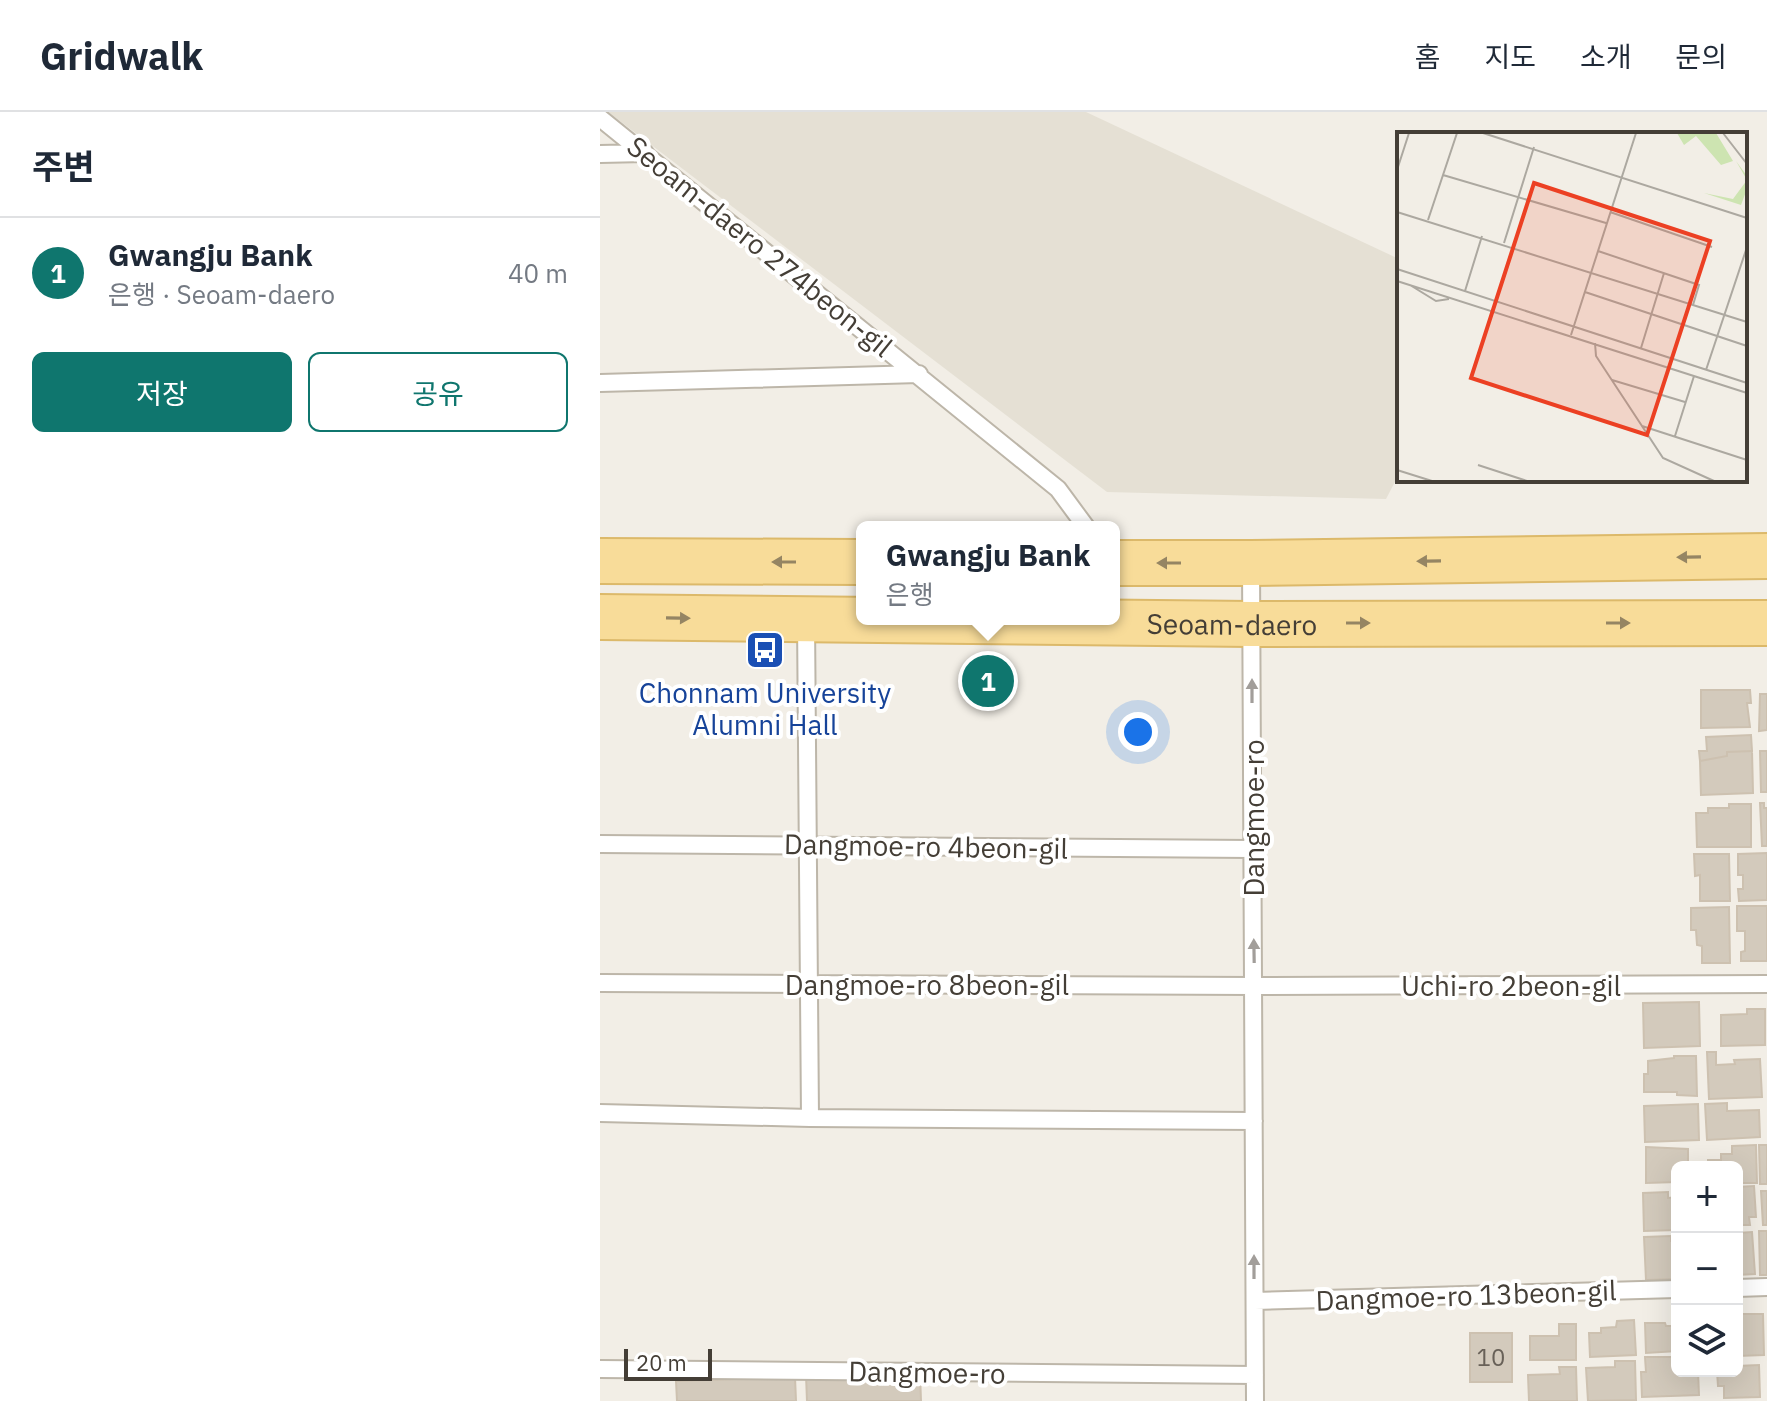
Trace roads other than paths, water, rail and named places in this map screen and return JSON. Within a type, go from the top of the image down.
[{"type":"main road","points":[[1120,563],[1767,556]]},
{"type":"main road","points":[[600,561],[856,562]]},
{"type":"main road","name":"Seoam-daero","points":[[600,617],[856,620]]},
{"type":"main road","name":"Seoam-daero","points":[[1120,623],[1767,623]]},
{"type":"lane","name":"Seoam-daero 274beon-gil","points":[[600,118],[1058,489],[1082,521]]},
{"type":"lane","points":[[600,154],[645,153]]},
{"type":"lane","name":"Seoam-daero 274beon-gil","points":[[600,383],[919,374]]},
{"type":"lane","name":"Dangmoe-ro","points":[[1251,563],[1255,1401]]},
{"type":"lane","points":[[806,619],[810,1118]]},
{"type":"lane","name":"Dangmoe-ro 4beon-gil","points":[[600,844],[1252,849]]},
{"type":"lane","name":"Dangmoe-ro 8beon-gil","points":[[600,983],[1254,986]]},
{"type":"lane","name":"Uchi-ro 2beon-gil","points":[[1254,986],[1767,984]]},
{"type":"lane","points":[[600,1113],[810,1118],[1254,1121]]},
{"type":"lane","points":[[1743,1288],[1767,1287]]},
{"type":"lane","name":"Dangmoe-ro 13beon-gil","points":[[1255,1301],[1671,1289]]},
{"type":"lane","name":"Dangmoe-ro","points":[[600,1369],[1255,1375]]},
{"type":"place","name":"Chonnam University Alumni Hall","points":[[765,650]]},
{"type":"place","name":"Gwangju Bank","points":[[988,681]]}]
